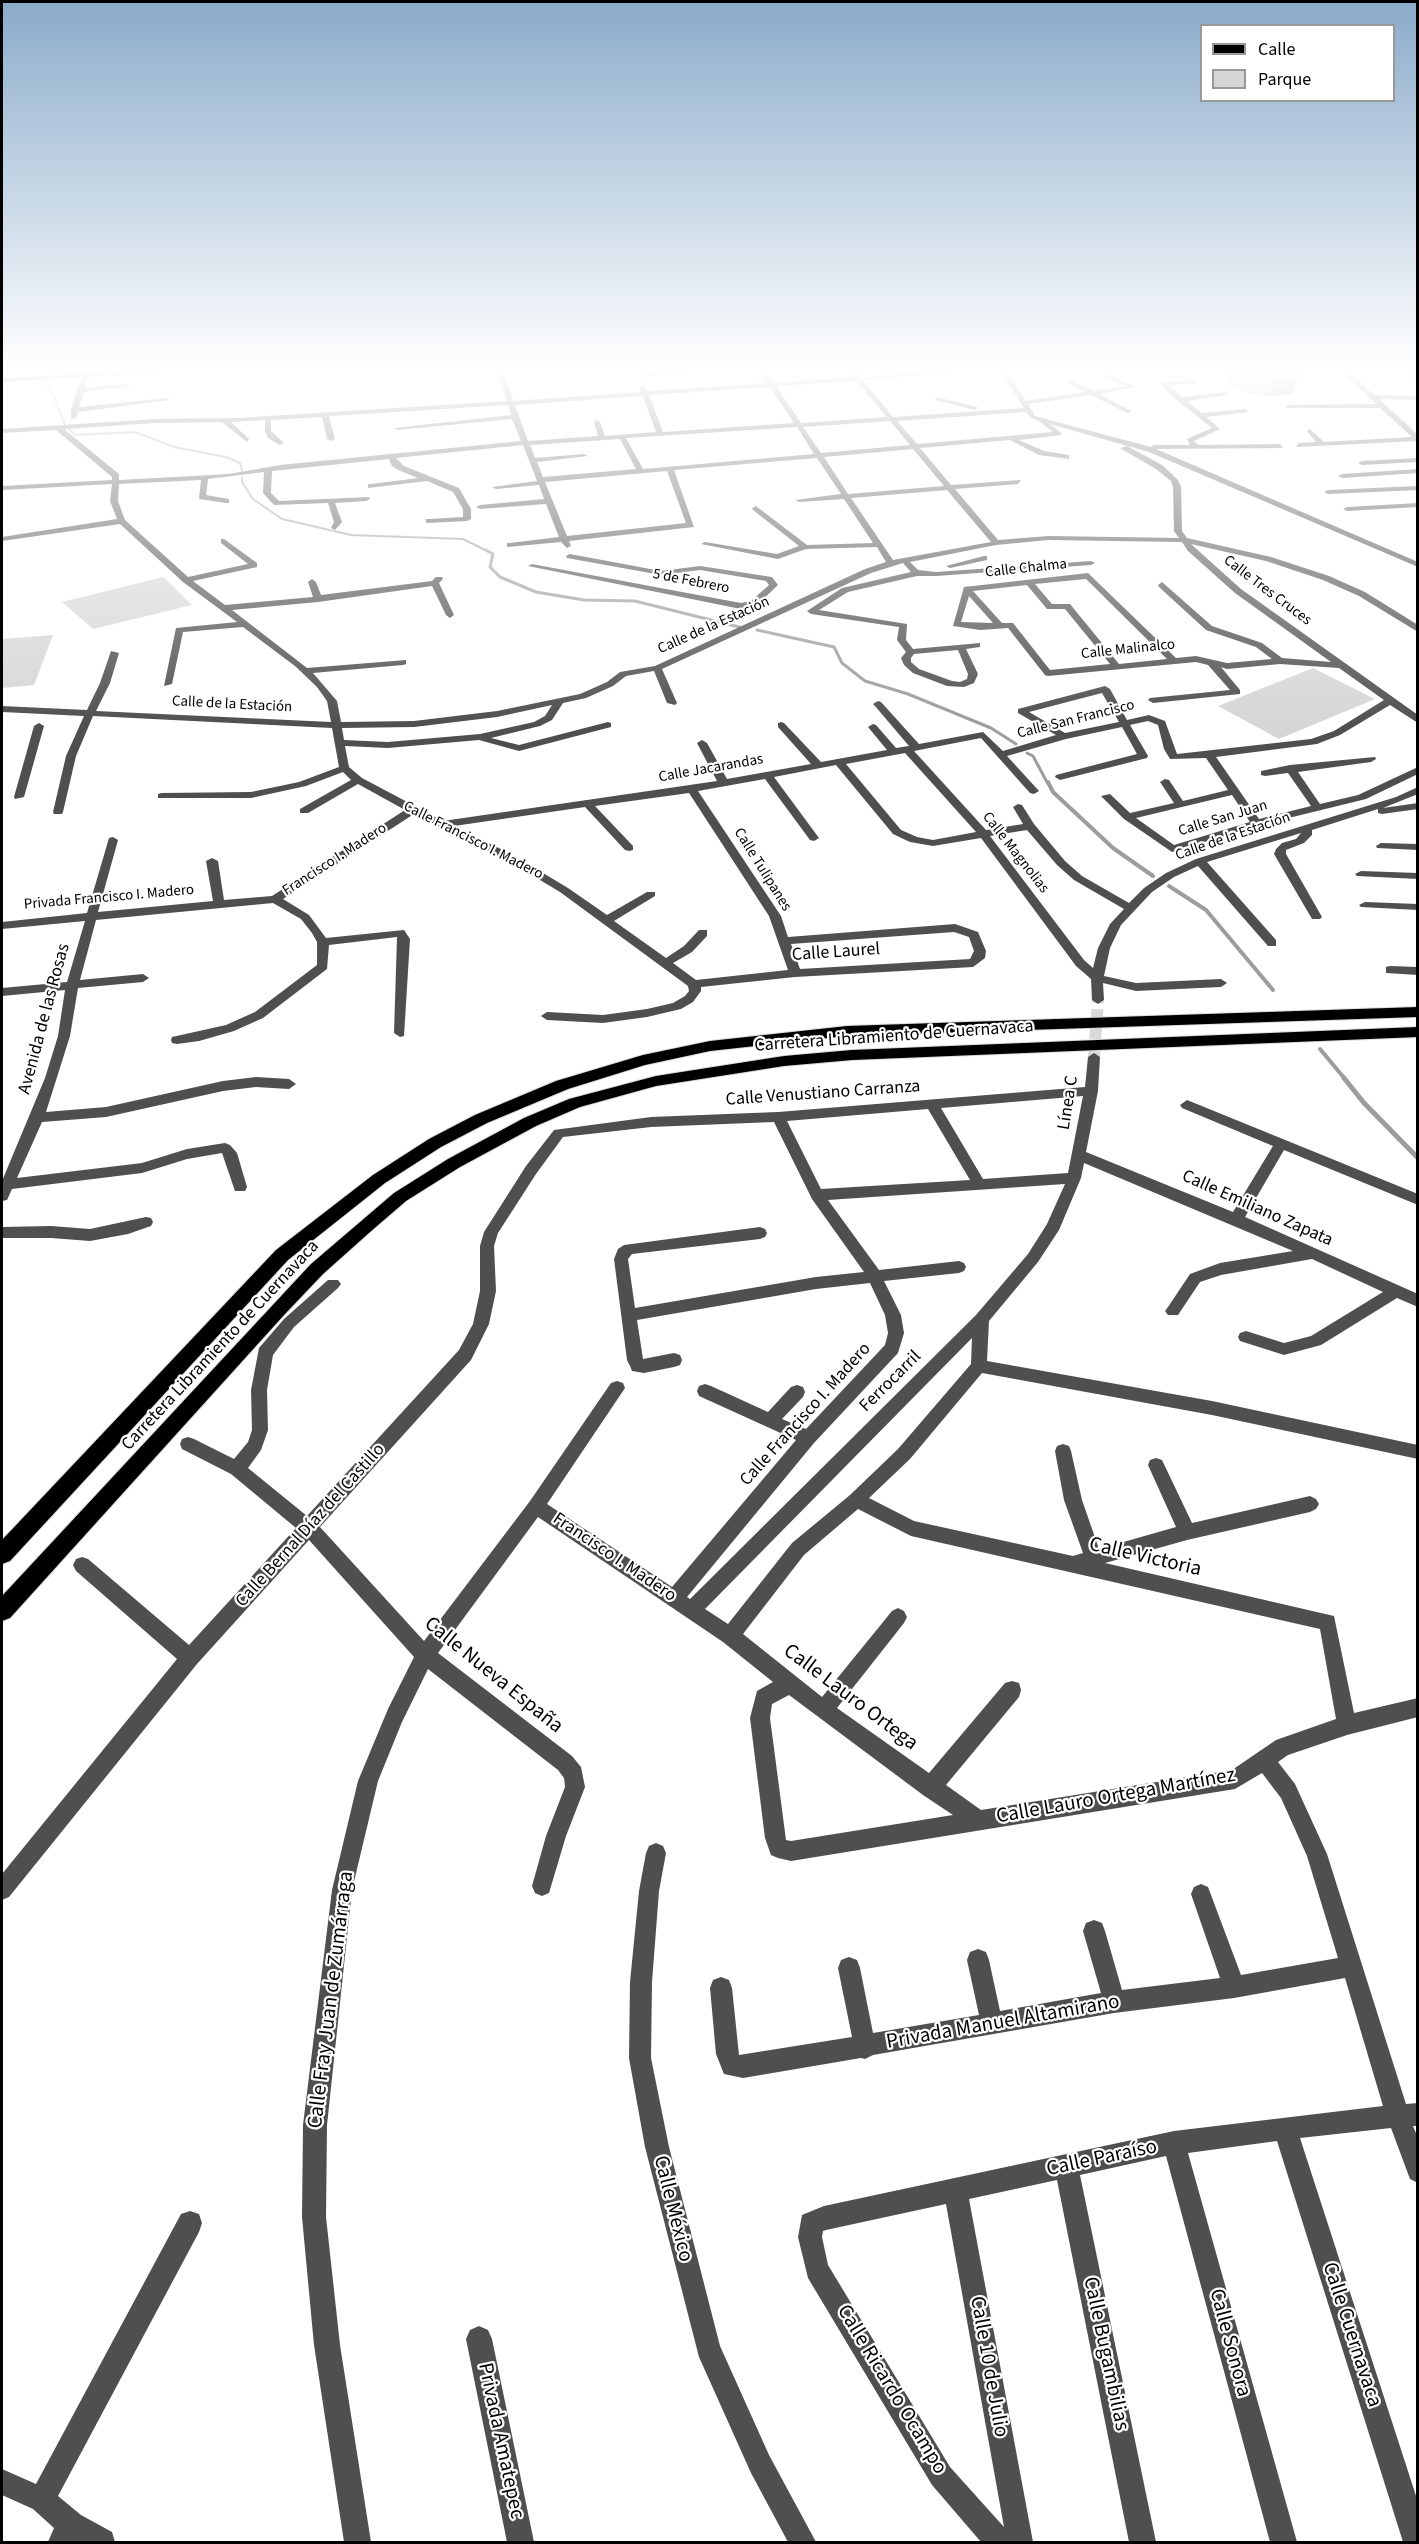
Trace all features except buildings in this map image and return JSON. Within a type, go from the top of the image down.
[{"type":"highway","name":"Carretera Libramiento de Cuernavaca","points":[[2,1554],[282,1255],[379,1179],[435,1143],[481,1119],[562,1085],[632,1063],[710,1046],[847,1031],[1418,1012]]},
{"type":"highway","name":"Carretera Libramiento de Cuernavaca","points":[[2,1611],[277,1310],[356,1234],[400,1197],[454,1163],[530,1122],[575,1103],[656,1081],[784,1061],[864,1055],[1191,1040],[1418,1032]]},
{"type":"street","points":[[115,488],[114,501],[122,522],[186,580],[304,671],[332,701],[344,768],[302,784],[251,795],[162,796]]},
{"type":"street","points":[[203,488],[202,497],[226,501]]},
{"type":"street","points":[[267,488],[267,493],[277,503],[282,504],[366,499]]},
{"type":"street","points":[[429,520],[467,519],[467,509],[456,490],[450,488]]},
{"type":"street","points":[[543,488],[565,538],[577,578]]},
{"type":"street","points":[[510,544],[691,525],[677,488]]},
{"type":"street","points":[[840,488],[891,563]]},
{"type":"street","points":[[799,500],[941,488]]},
{"type":"street","points":[[950,488],[996,543]]},
{"type":"street","name":"Calle Tres Cruces","points":[[1177,488],[1178,531],[1191,549],[1238,591],[1418,720]]},
{"type":"street","name":"Calle Tres Cruces","points":[[1238,488],[1418,565]]},
{"type":"street","points":[[1328,492],[1418,488]]},
{"type":"street","points":[[331,501],[338,522],[335,528]]},
{"type":"street","points":[[480,507],[549,501]]},
{"type":"street","points":[[1347,509],[1418,506]]},
{"type":"street","points":[[756,508],[805,547]]},
{"type":"street","points":[[2,539],[122,522]]},
{"type":"street","name":"Calle de la Estación","points":[[2,709],[336,725],[414,724],[454,720],[560,702],[610,684],[623,674],[657,668],[833,587],[891,563],[996,543],[1076,538],[1185,540],[1268,559],[1326,578],[1362,594],[1418,629]]},
{"type":"street","points":[[186,580],[254,565],[224,541]]},
{"type":"street","points":[[705,544],[778,557],[805,547],[878,545]]},
{"type":"street","name":"5 de Febrero","points":[[532,566],[577,578],[741,606],[754,603],[774,585],[769,579],[700,568],[661,573],[570,556]]},
{"type":"street","points":[[911,652],[901,640],[904,626],[812,611],[845,590],[984,558]]},
{"type":"street","points":[[904,560],[916,573]]},
{"type":"street","points":[[916,573],[1091,563]]},
{"type":"street","name":"Calle Chalma","points":[[967,589],[1089,576],[1173,660]]},
{"type":"street","points":[[225,608],[318,599],[437,581],[450,615]]},
{"type":"street","points":[[312,582],[318,599]]},
{"type":"street","points":[[1029,582],[1050,607],[1066,606],[1116,666]]},
{"type":"street","points":[[1162,585],[1209,628],[1259,645],[1280,661]]},
{"type":"street","points":[[797,596],[833,587],[860,586]]},
{"type":"street","points":[[967,589],[999,625]]},
{"type":"street","points":[[967,589],[956,624],[980,627],[999,625]]},
{"type":"street","points":[[874,633],[880,621]]},
{"type":"street","points":[[167,684],[179,630],[246,624]]},
{"type":"street","name":"Calle Malinalco","points":[[999,625],[1010,625],[1048,674],[1196,659],[1227,666],[1280,661],[1339,665]]},
{"type":"street","points":[[961,647],[972,668],[971,681],[961,685],[950,684],[916,671],[907,663],[906,658],[911,652],[978,645]]},
{"type":"street","points":[[58,812],[71,756],[105,683],[114,652]]},
{"type":"street","points":[[304,671],[404,662]]},
{"type":"street","points":[[1153,700],[1237,692],[1211,662]]},
{"type":"street","points":[[657,668],[672,703]]},
{"type":"street","points":[[1060,777],[1143,756],[1105,689],[1021,711],[1064,736]]},
{"type":"street","points":[[1256,823],[1209,755],[1313,742],[1337,733],[1391,700]]},
{"type":"street","points":[[338,743],[388,746],[480,737],[537,724],[549,718],[560,702]]},
{"type":"street","name":"Calle Magnolias","points":[[878,704],[911,748],[984,835],[1080,963],[1097,978]]},
{"type":"street","name":"Calle San Francisco","points":[[1002,754],[1064,736],[1149,718],[1162,723],[1169,749],[1174,757],[1209,755]]},
{"type":"street","points":[[480,737],[519,748],[608,725]]},
{"type":"street","points":[[782,725],[818,765]]},
{"type":"street","points":[[19,797],[39,726]]},
{"type":"street","points":[[873,727],[893,751]]},
{"type":"street","name":"Calle Jacarandas","points":[[443,824],[692,789],[983,735],[1002,754]]},
{"type":"street","points":[[702,743],[723,782]]},
{"type":"street","points":[[1002,754],[1034,791]]},
{"type":"street","points":[[1265,773],[1371,759]]},
{"type":"street","points":[[839,762],[897,832],[914,840],[933,843],[1030,826]]},
{"type":"street","name":"Calle Francisco I. Madero","points":[[344,768],[358,780],[518,862],[564,890],[694,984]]},
{"type":"street","points":[[1290,768],[1317,808]]},
{"type":"street","name":"Calle San Juan","points":[[1128,817],[1172,849],[1256,823],[1362,797],[1418,771]]},
{"type":"street","points":[[767,774],[814,838]]},
{"type":"street","points":[[304,811],[358,780]]},
{"type":"street","points":[[1165,782],[1179,803]]},
{"type":"street","name":"Calle Tulipanes","points":[[692,789],[767,902],[785,941],[795,973]]},
{"type":"street","name":"Calle de la Estación","points":[[1098,1000],[1097,978],[1104,948],[1116,924],[1148,890],[1170,875],[1200,861],[1306,829],[1418,790]]},
{"type":"street","points":[[1106,796],[1128,817],[1179,803],[1233,792]]},
{"type":"street","points":[[589,805],[629,848]]},
{"type":"street","points":[[1018,807],[1030,826],[1061,863],[1078,878],[1130,908]]},
{"type":"street","points":[[1367,809],[1383,811],[1416,809]]},
{"type":"street","name":"Francisco I. Madero","points":[[219,904],[275,899],[413,810]]},
{"type":"street","points":[[1306,829],[1307,836],[1300,841],[1286,845],[1281,849],[1280,854],[1316,917]]},
{"type":"street","points":[[93,917],[114,840]]},
{"type":"street","points":[[1381,846],[1418,847]]},
{"type":"street","points":[[212,861],[219,904]]},
{"type":"street","points":[[1200,861],[1272,943]]},
{"type":"street","points":[[1361,874],[1418,876]]},
{"type":"street","points":[[607,920],[651,894]]},
{"type":"street","points":[[177,1040],[209,1034],[259,1016],[323,966],[323,942],[305,917],[275,899]]},
{"type":"street","name":"Privada Francisco I. Madero","points":[[2,925],[219,904]]},
{"type":"street","points":[[1365,905],[1418,907]]},
{"type":"street","name":"Avenida de las Rosas","points":[[5,1190],[37,1118],[64,1036],[72,986],[93,917]]},
{"type":"street","name":"Calle Laurel","points":[[694,984],[795,973],[973,963],[979,958],[981,951],[974,935],[955,928],[785,941]]},
{"type":"street","points":[[323,942],[400,933],[404,939],[400,1033]]},
{"type":"street","points":[[664,963],[688,949],[703,933]]},
{"type":"street","points":[[1390,970],[1418,971]]},
{"type":"street","points":[[2,992],[143,978]]},
{"type":"street","points":[[1097,978],[1136,987],[1221,983]]},
{"type":"street","points":[[547,1016],[603,1019],[647,1013],[676,1006],[689,999],[695,991],[694,984]]},
{"type":"street","name":"Línea C","points":[[1079,1155],[1091,1091],[1094,1057]]},
{"type":"street","points":[[37,1118],[106,1112],[223,1086],[256,1082],[289,1084]]},
{"type":"street","name":"Calle Venustiano Carranza","points":[[559,1133],[651,1122],[778,1117],[1091,1091]]},
{"type":"street","points":[[932,1104],[980,1185]]},
{"type":"street","points":[[1187,1105],[1418,1200]]},
{"type":"street","name":"Calle Francisco I. Madero","points":[[674,1599],[808,1438],[892,1348],[896,1333],[893,1315],[874,1275],[817,1195],[778,1117]]},
{"type":"street","name":"Calle Bernal Díaz del Castillo","points":[[2,1890],[190,1658],[465,1355],[481,1324],[488,1291],[487,1246],[491,1232],[531,1170],[559,1133]]},
{"type":"street","points":[[1236,1219],[1281,1144]]},
{"type":"street","points":[[5,1190],[45,1181],[142,1168],[187,1154],[225,1148],[230,1153],[240,1187]]},
{"type":"street","name":"Ferrocarril","points":[[691,1610],[981,1319],[1033,1258],[1054,1226],[1074,1178],[1079,1155]]},
{"type":"street","name":"Calle Emiliano Zapata","points":[[1079,1155],[1236,1219],[1418,1301]]},
{"type":"street","points":[[817,1195],[1074,1178]]},
{"type":"street","points":[[2,1233],[90,1234],[128,1228],[146,1222]]},
{"type":"street","points":[[674,1360],[638,1366],[634,1360],[622,1253],[629,1249],[760,1233]]},
{"type":"street","points":[[1173,1311],[1195,1278],[1220,1269],[1311,1254]]},
{"type":"street","points":[[628,1315],[874,1275],[959,1267]]},
{"type":"street","points":[[237,1469],[255,1445],[260,1430],[259,1390],[265,1353],[289,1323],[333,1284]]},
{"type":"street","points":[[1246,1337],[1284,1349],[1315,1341],[1396,1291]]},
{"type":"street","points":[[730,1636],[798,1549],[856,1500],[904,1454],[979,1366],[981,1319]]},
{"type":"street","points":[[979,1366],[1212,1408],[1418,1452]]},
{"type":"street","name":"Calle Fray Juan de Zumárraga","points":[[357,2542],[327,2345],[314,2217],[315,2125],[342,1890],[368,1781],[395,1716],[425,1655],[536,1506],[617,1388]]},
{"type":"street","points":[[705,1391],[808,1438]]},
{"type":"street","points":[[771,1420],[797,1392]]},
{"type":"street","name":"Calle Nueva España","points":[[188,1444],[237,1469],[309,1528],[425,1655],[565,1763],[574,1774],[575,1787],[556,1836],[542,1886]]},
{"type":"street","points":[[1063,1451],[1073,1500],[1094,1558]]},
{"type":"street","points":[[1156,1465],[1187,1532]]},
{"type":"street","name":"Calle Victoria","points":[[856,1500],[911,1528],[1328,1622],[1347,1725]]},
{"type":"street","points":[[1071,1565],[1187,1532],[1310,1504]]},
{"type":"street","name":"Francisco I. Madero","points":[[536,1506],[691,1610]]},
{"type":"street","points":[[82,1565],[190,1658]]},
{"type":"street","name":"Calle Lauro Ortega","points":[[691,1610],[730,1636],[823,1710],[981,1822]]},
{"type":"street","points":[[823,1710],[898,1617]]},
{"type":"street","name":"Calle Lauro Ortega Martínez","points":[[791,1683],[764,1698],[760,1718],[774,1838],[778,1848],[791,1851],[1235,1779],[1283,1747],[1347,1725],[1418,1707]]},
{"type":"street","points":[[930,1788],[1012,1690]]},
{"type":"street","points":[[1264,1761],[1288,1791],[1317,1854],[1352,1966],[1408,2115],[1418,2170]]},
{"type":"street","name":"Calle México","points":[[656,1853],[649,1891],[641,1982],[640,2058],[657,2147],[708,2348],[760,2464],[803,2542]]},
{"type":"street","points":[[1201,1894],[1234,1987]]},
{"type":"street","points":[[1094,1931],[1114,2002]]},
{"type":"street","points":[[978,1960],[992,2023]]},
{"type":"street","name":"Privada Manuel Altamirano","points":[[721,1988],[727,2054],[732,2066],[743,2067],[865,2048],[1114,2002],[1234,1987],[1352,1966]]},
{"type":"street","points":[[849,1968],[865,2048]]},
{"type":"street","name":"Calle Paraíso","points":[[811,2224],[824,2218],[1174,2144],[1285,2128],[1408,2115]]},
{"type":"street","name":"Calle Cuernavaca","points":[[1285,2128],[1417,2542]]},
{"type":"street","name":"Calle Sonora","points":[[1174,2144],[1284,2542]]},
{"type":"street","name":"Calle Bugambilias","points":[[1066,2166],[1143,2542]]},
{"type":"street","name":"Calle 10 de Julio","points":[[956,2191],[1020,2542]]},
{"type":"street","points":[[42,2500],[190,2223]]},
{"type":"street","name":"Calle Ricardo Ocampo","points":[[811,2224],[810,2237],[817,2269],[941,2476],[999,2542]]},
{"type":"street","name":"Privada Amatepec","points":[[479,2339],[521,2542]]},
{"type":"street","points":[[2,2482],[42,2500],[66,2534],[102,2542]]},
{"type":"green space","points":[[163,577],[192,605],[93,629],[62,602]]},
{"type":"green space","points":[[53,635],[34,685],[2,688],[2,639]]},
{"type":"green space","points":[[1313,668],[1375,699],[1279,739],[1218,706]]},
{"type":"waterway","points":[[246,488],[253,499],[282,519],[351,535],[463,539],[489,552]]},
{"type":"waterway","points":[[486,550],[493,554],[490,567],[500,577],[536,592],[584,600],[635,601],[743,628]]},
{"type":"waterway","points":[[757,630],[834,647],[842,663],[865,681],[908,694],[991,728],[1016,744]]},
{"type":"waterway","points":[[1027,753],[1033,756],[1048,784]]},
{"type":"waterway","points":[[1048,782],[1053,792],[1113,848],[1153,876]]},
{"type":"waterway","points":[[1169,886],[1206,910],[1273,990]]},
{"type":"waterway","points":[[1320,1049],[1345,1079]]},
{"type":"waterway","points":[[1344,1078],[1364,1103],[1418,1158]]},
{"type":"tunnel","points":[[1094,1057],[1098,1000]]}]
